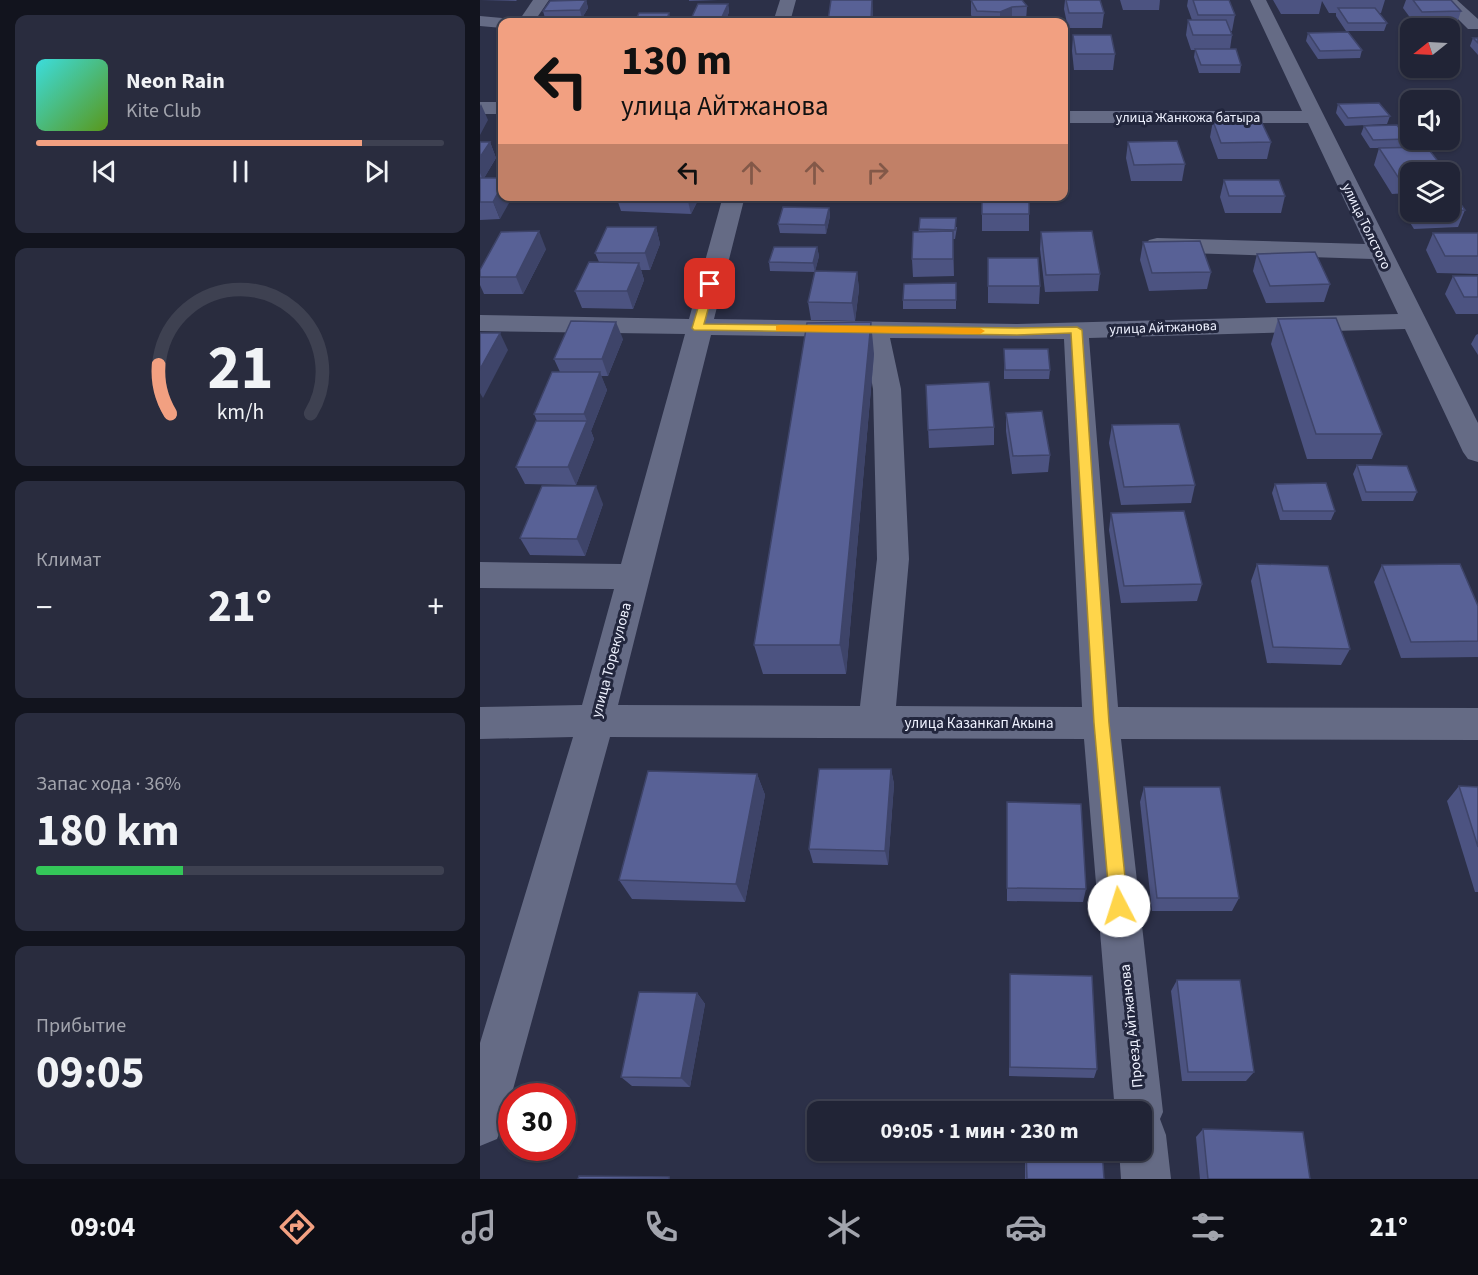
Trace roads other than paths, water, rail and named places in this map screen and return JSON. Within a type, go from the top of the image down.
[{"type":"street","points":[[529,18],[541,0]]},
{"type":"street","points":[[783,18],[788,0]]},
{"type":"street","name":"улица Толстого","points":[[1258,0],[1478,452]]},
{"type":"street","points":[[1447,0],[1474,25]]},
{"type":"street","points":[[480,21],[498,23]]},
{"type":"street","points":[[480,108],[498,108]]},
{"type":"street","name":"улица Жанкожа батыра","points":[[1068,117],[1313,117]]},
{"type":"street","name":"улица Торекулова","points":[[480,1122],[596,722],[733,201]]},
{"type":"street","points":[[1151,244],[1380,252]]},
{"type":"street","name":"улица Айтжанова","points":[[480,323],[698,328],[1077,330],[1414,321]]},
{"type":"street","points":[[876,330],[887,389],[893,559],[876,722]]},
{"type":"street","name":"Проезд Айтжанова","points":[[1077,330],[1101,723],[1138,1101]]},
{"type":"street","points":[[480,575],[633,577]]},
{"type":"street","name":"улица Казанкап Акына","points":[[480,723],[1478,724]]},
{"type":"street","points":[[1144,1161],[1146,1179]]}]
